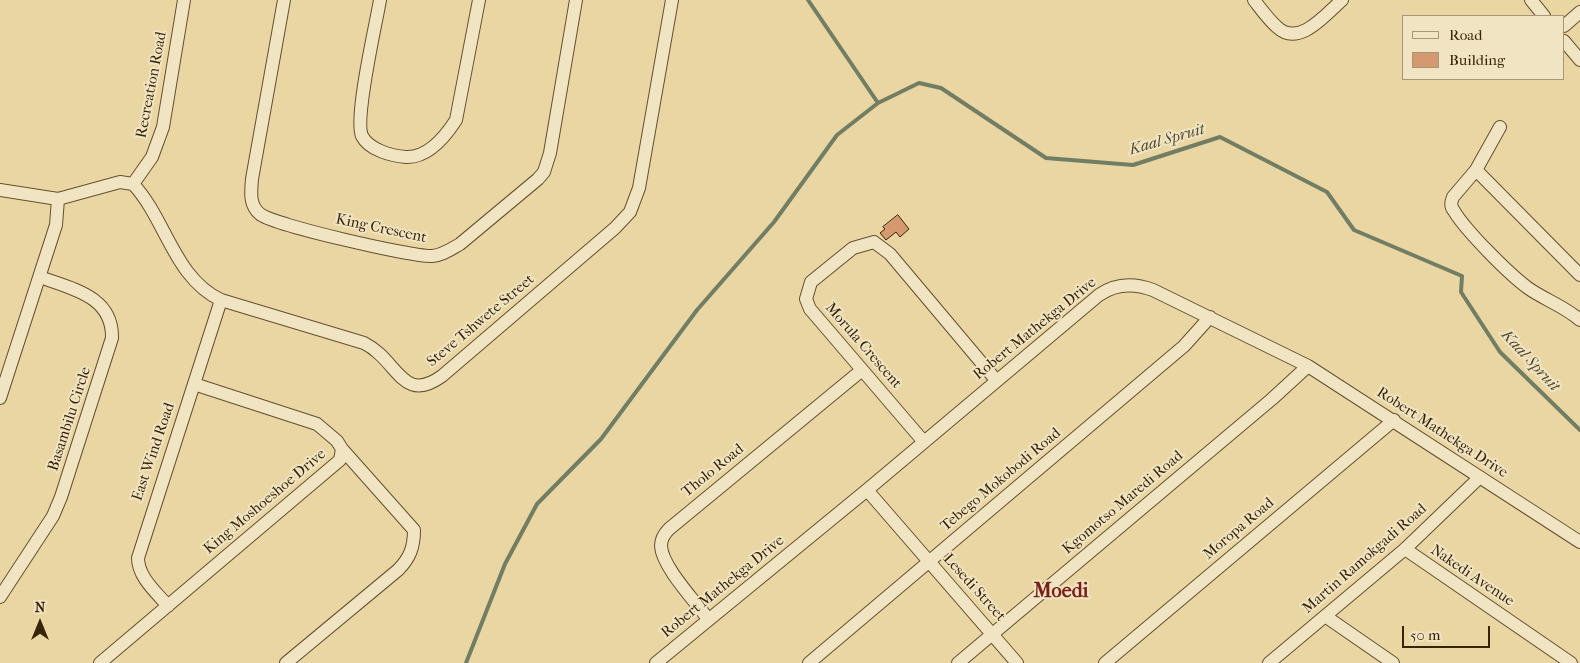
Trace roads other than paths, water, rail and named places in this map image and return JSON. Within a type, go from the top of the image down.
[{"type":"street","name":"Recreation Road","points":[[133,184],[152,157],[161,135],[184,0]]},
{"type":"street","name":"King Crescent","points":[[284,0],[252,179],[251,200],[254,206],[259,213],[278,222],[404,253],[433,256],[447,252],[460,244],[544,172],[550,153],[576,0]]},
{"type":"street","points":[[380,0],[361,111],[360,131],[363,138],[377,149],[400,157],[412,157],[430,149],[449,131],[456,120],[479,0]]},
{"type":"street","name":"Steve Tshwete Street","points":[[133,184],[195,282],[205,292],[220,300],[364,343],[380,352],[404,380],[420,388],[435,381],[615,228],[630,212],[639,188],[672,0]]},
{"type":"street","points":[[1254,0],[1277,28],[1285,33],[1292,34],[1306,30],[1342,0]]},
{"type":"street","points":[[1530,0],[1543,15]]},
{"type":"street","points":[[1565,25],[1580,12]]},
{"type":"street","points":[[1565,42],[1580,60]]},
{"type":"street","points":[[1500,126],[1476,170],[1453,197],[1451,201],[1453,210],[1522,283],[1538,295],[1569,310],[1580,320]]},
{"type":"street","points":[[1476,170],[1580,275]]},
{"type":"street","points":[[0,190],[58,199],[120,182],[133,184]]},
{"type":"street","points":[[0,398],[56,225],[58,199]]},
{"type":"street","name":"Morula Crescent","points":[[924,442],[810,309],[806,293],[811,282],[854,248],[861,244],[874,242],[890,254],[996,380]]},
{"type":"street","name":"Basambilu Circle","points":[[0,597],[53,516],[61,497],[112,338],[111,320],[107,311],[96,299],[40,277]]},
{"type":"street","name":"Robert Mathekga Drive","points":[[656,663],[867,490],[1099,295],[1113,287],[1129,285],[1145,287],[1308,366],[1580,542]]},
{"type":"street","name":"East Wind Road","points":[[168,606],[143,577],[139,570],[138,558],[220,300]]},
{"type":"street","name":"Tebego Mokobodi Road","points":[[809,663],[1189,342],[1210,317]]},
{"type":"street","name":"Kgomotso Maredi Road","points":[[958,663],[1272,399],[1308,366]]},
{"type":"street","name":"Tholo Road","points":[[708,619],[664,560],[661,547],[665,533],[862,370]]},
{"type":"street","name":"King Moshoeshoe Drive","points":[[100,663],[340,460],[342,450],[337,441],[317,424],[194,384]]},
{"type":"street","name":"Moropa Road","points":[[1105,663],[1394,420]]},
{"type":"street","points":[[286,663],[398,570],[407,561],[414,545],[414,530],[342,450]]},
{"type":"street","name":"Martin Ramokgadi Road","points":[[1269,663],[1405,549],[1480,477]]},
{"type":"street","name":"Lesedi Street","points":[[867,490],[1017,663]]},
{"type":"street","name":"Nakedi Avenue","points":[[1405,549],[1571,663]]},
{"type":"street","points":[[1325,616],[1393,663]]},
{"type":"waterway","name":"Kaal Spruit","points":[[808,0],[878,103],[919,83],[941,88],[1046,158],[1133,165],[1220,137],[1327,192],[1354,230],[1462,276],[1461,292],[1500,352],[1580,430]]},
{"type":"waterway","points":[[466,663],[505,564],[537,504],[601,439],[697,310],[774,222],[837,135],[878,103]]},
{"type":"district","name":"Moedi","points":[[1061,592]]}]
